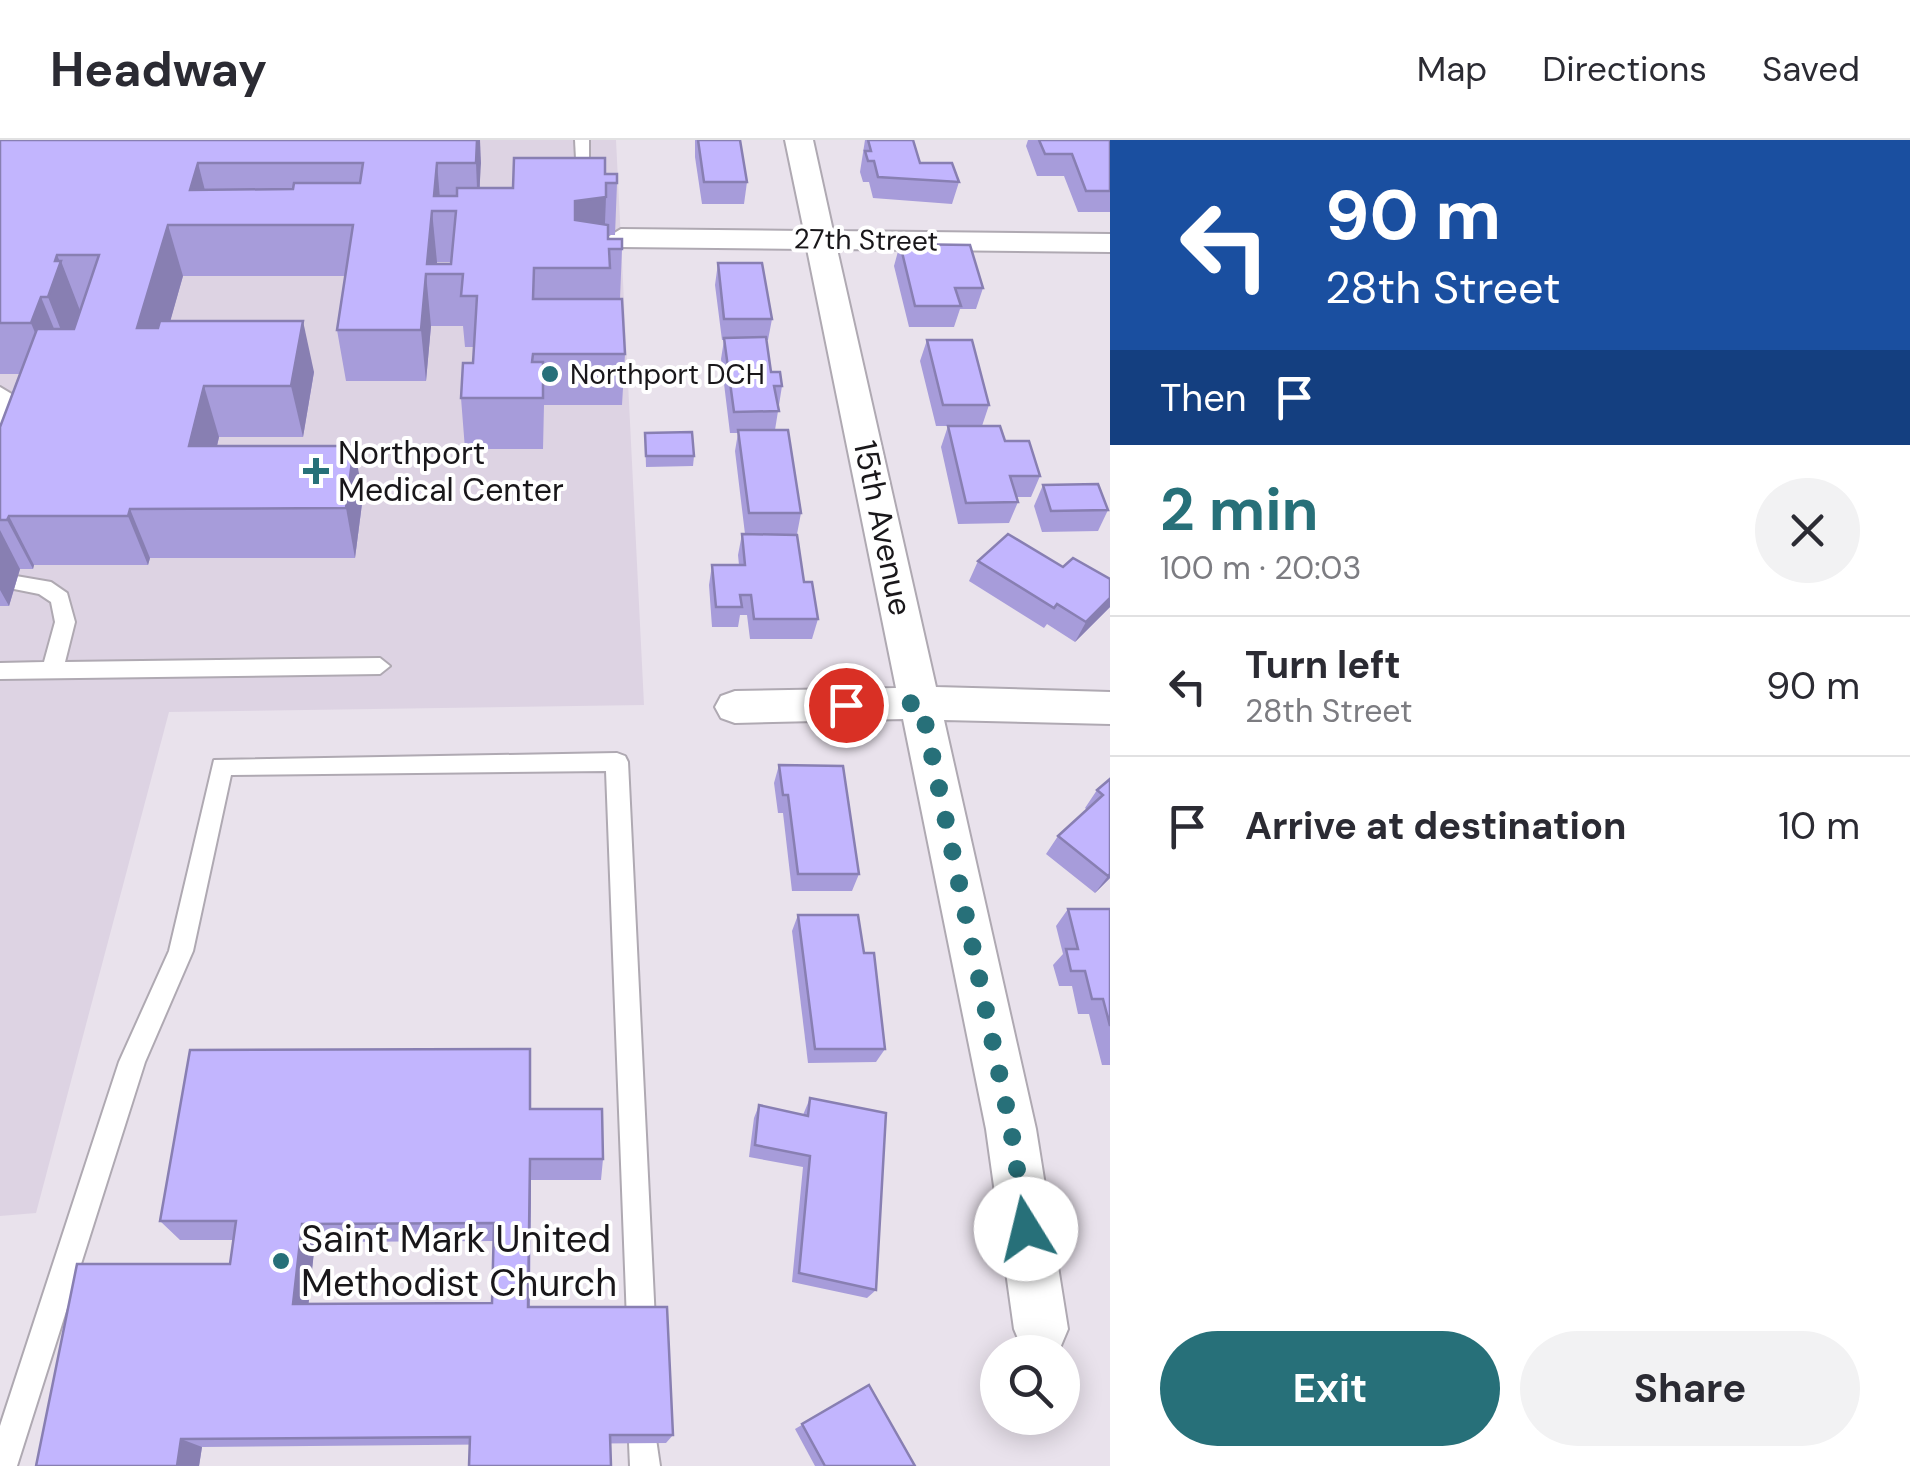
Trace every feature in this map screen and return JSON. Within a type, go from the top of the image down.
[{"type":"street","name":"15th Avenue","points":[[799,140],[1011,1129],[1042,1329]]},
{"type":"street","name":"27th Street","points":[[621,238],[1110,244]]},
{"type":"street","points":[[734,707],[921,703],[1110,708]]},
{"type":"lane","points":[[582,140],[584,178]]},
{"type":"lane","points":[[0,393],[6,396],[0,420]]},
{"type":"lane","points":[[16,583],[44,587],[60,598],[65,622],[52,670]]},
{"type":"lane","points":[[0,671],[380,666]]},
{"type":"lane","points":[[2,1466],[132,1062],[181,952],[222,766],[617,762],[641,1322]]},
{"type":"shaded area","name":"Northport Medical Center","points":[[0,140],[616,140],[644,705],[169,712],[36,1213],[0,1216]]},
{"type":"building","name":"Northport DCH","points":[[0,140],[477,140],[476,163],[437,163],[434,196],[457,196],[457,188],[513,188],[514,158],[605,158],[605,174],[617,174],[617,183],[606,183],[606,197],[575,201],[575,220],[608,225],[608,239],[622,239],[622,249],[609,249],[610,268],[534,268],[533,299],[622,299],[625,354],[533,354],[532,362],[543,362],[543,398],[461,398],[463,363],[473,363],[477,296],[461,296],[463,274],[426,274],[421,330],[337,330],[353,225],[168,225],[137,328],[158,328],[160,321],[303,321],[291,386],[204,386],[189,446],[354,446],[346,508],[130,509],[128,516],[9,516],[0,520],[0,427],[37,329],[74,329],[99,255],[57,255],[55,261],[61,261],[48,297],[41,297],[31,323],[0,323]],"holes":[[[198,163],[363,163],[360,183],[294,183],[293,189],[190,190]],[[432,211],[456,211],[451,264],[427,264]]]},
{"type":"building","points":[[698,140],[740,140],[747,182],[704,182]]},
{"type":"building","points":[[868,140],[913,140],[920,163],[952,163],[959,182],[878,177],[874,161],[868,161],[865,151],[871,151]]},
{"type":"building","points":[[1039,140],[1110,140],[1110,191],[1086,191],[1072,154],[1045,154]]},
{"type":"building","points":[[900,244],[970,245],[983,288],[955,288],[961,306],[915,306]]},
{"type":"building","points":[[718,263],[762,263],[772,319],[724,319]]},
{"type":"building","points":[[766,337],[771,372],[780,372],[782,386],[774,386],[779,411],[734,412],[724,338]]},
{"type":"building","points":[[927,340],[972,340],[989,405],[943,405]]},
{"type":"building","points":[[948,426],[1000,426],[1005,441],[1029,441],[1040,476],[1010,476],[1018,502],[966,503]]},
{"type":"building","points":[[738,430],[788,430],[801,513],[749,513]]},
{"type":"building","points":[[692,432],[694,456],[646,456],[645,433]]},
{"type":"building","points":[[1098,484],[1108,510],[1051,511],[1043,485]]},
{"type":"building","points":[[742,534],[797,535],[804,582],[812,582],[818,619],[754,619],[751,595],[740,595],[742,607],[716,607],[712,565],[745,565]]},
{"type":"building","points":[[1008,534],[1063,567],[1073,558],[1110,579],[1110,598],[1086,622],[1057,604],[1054,608],[978,561]]},
{"type":"building","points":[[779,765],[843,766],[859,874],[798,874],[788,795],[783,795]]},
{"type":"building","points":[[1110,779],[1108,876],[1058,836],[1103,795],[1097,790]]},
{"type":"building","points":[[1068,909],[1110,909],[1110,1026],[1103,999],[1092,999],[1085,971],[1071,971],[1066,949],[1078,949]]},
{"type":"building","points":[[798,915],[858,915],[864,953],[874,953],[885,1049],[815,1049]]},
{"type":"building","name":"Saint Mark United Methodist Church","points":[[530,1049],[530,1109],[602,1109],[603,1159],[530,1159],[528,1307],[667,1307],[673,1435],[610,1435],[611,1466],[469,1466],[470,1437],[181,1439],[177,1466],[36,1466],[77,1264],[230,1264],[236,1221],[160,1221],[190,1050]],"holes":[[[494,1223],[492,1303],[293,1304],[302,1224]]]},
{"type":"building","points":[[810,1098],[886,1113],[876,1290],[799,1273],[810,1156],[755,1145],[759,1105],[808,1116]]},
{"type":"building","points":[[869,1385],[915,1466],[825,1466],[802,1424]]},
{"type":"place","name":"Northport DCH","points":[[550,374]]},
{"type":"place","name":"Northport Medical Center","points":[[316,471]]},
{"type":"place","name":"Saint Mark United Methodist Church","points":[[281,1261]]},
{"type":"route","points":[[846,705],[921,703],[1011,1129],[1026,1229]]}]
